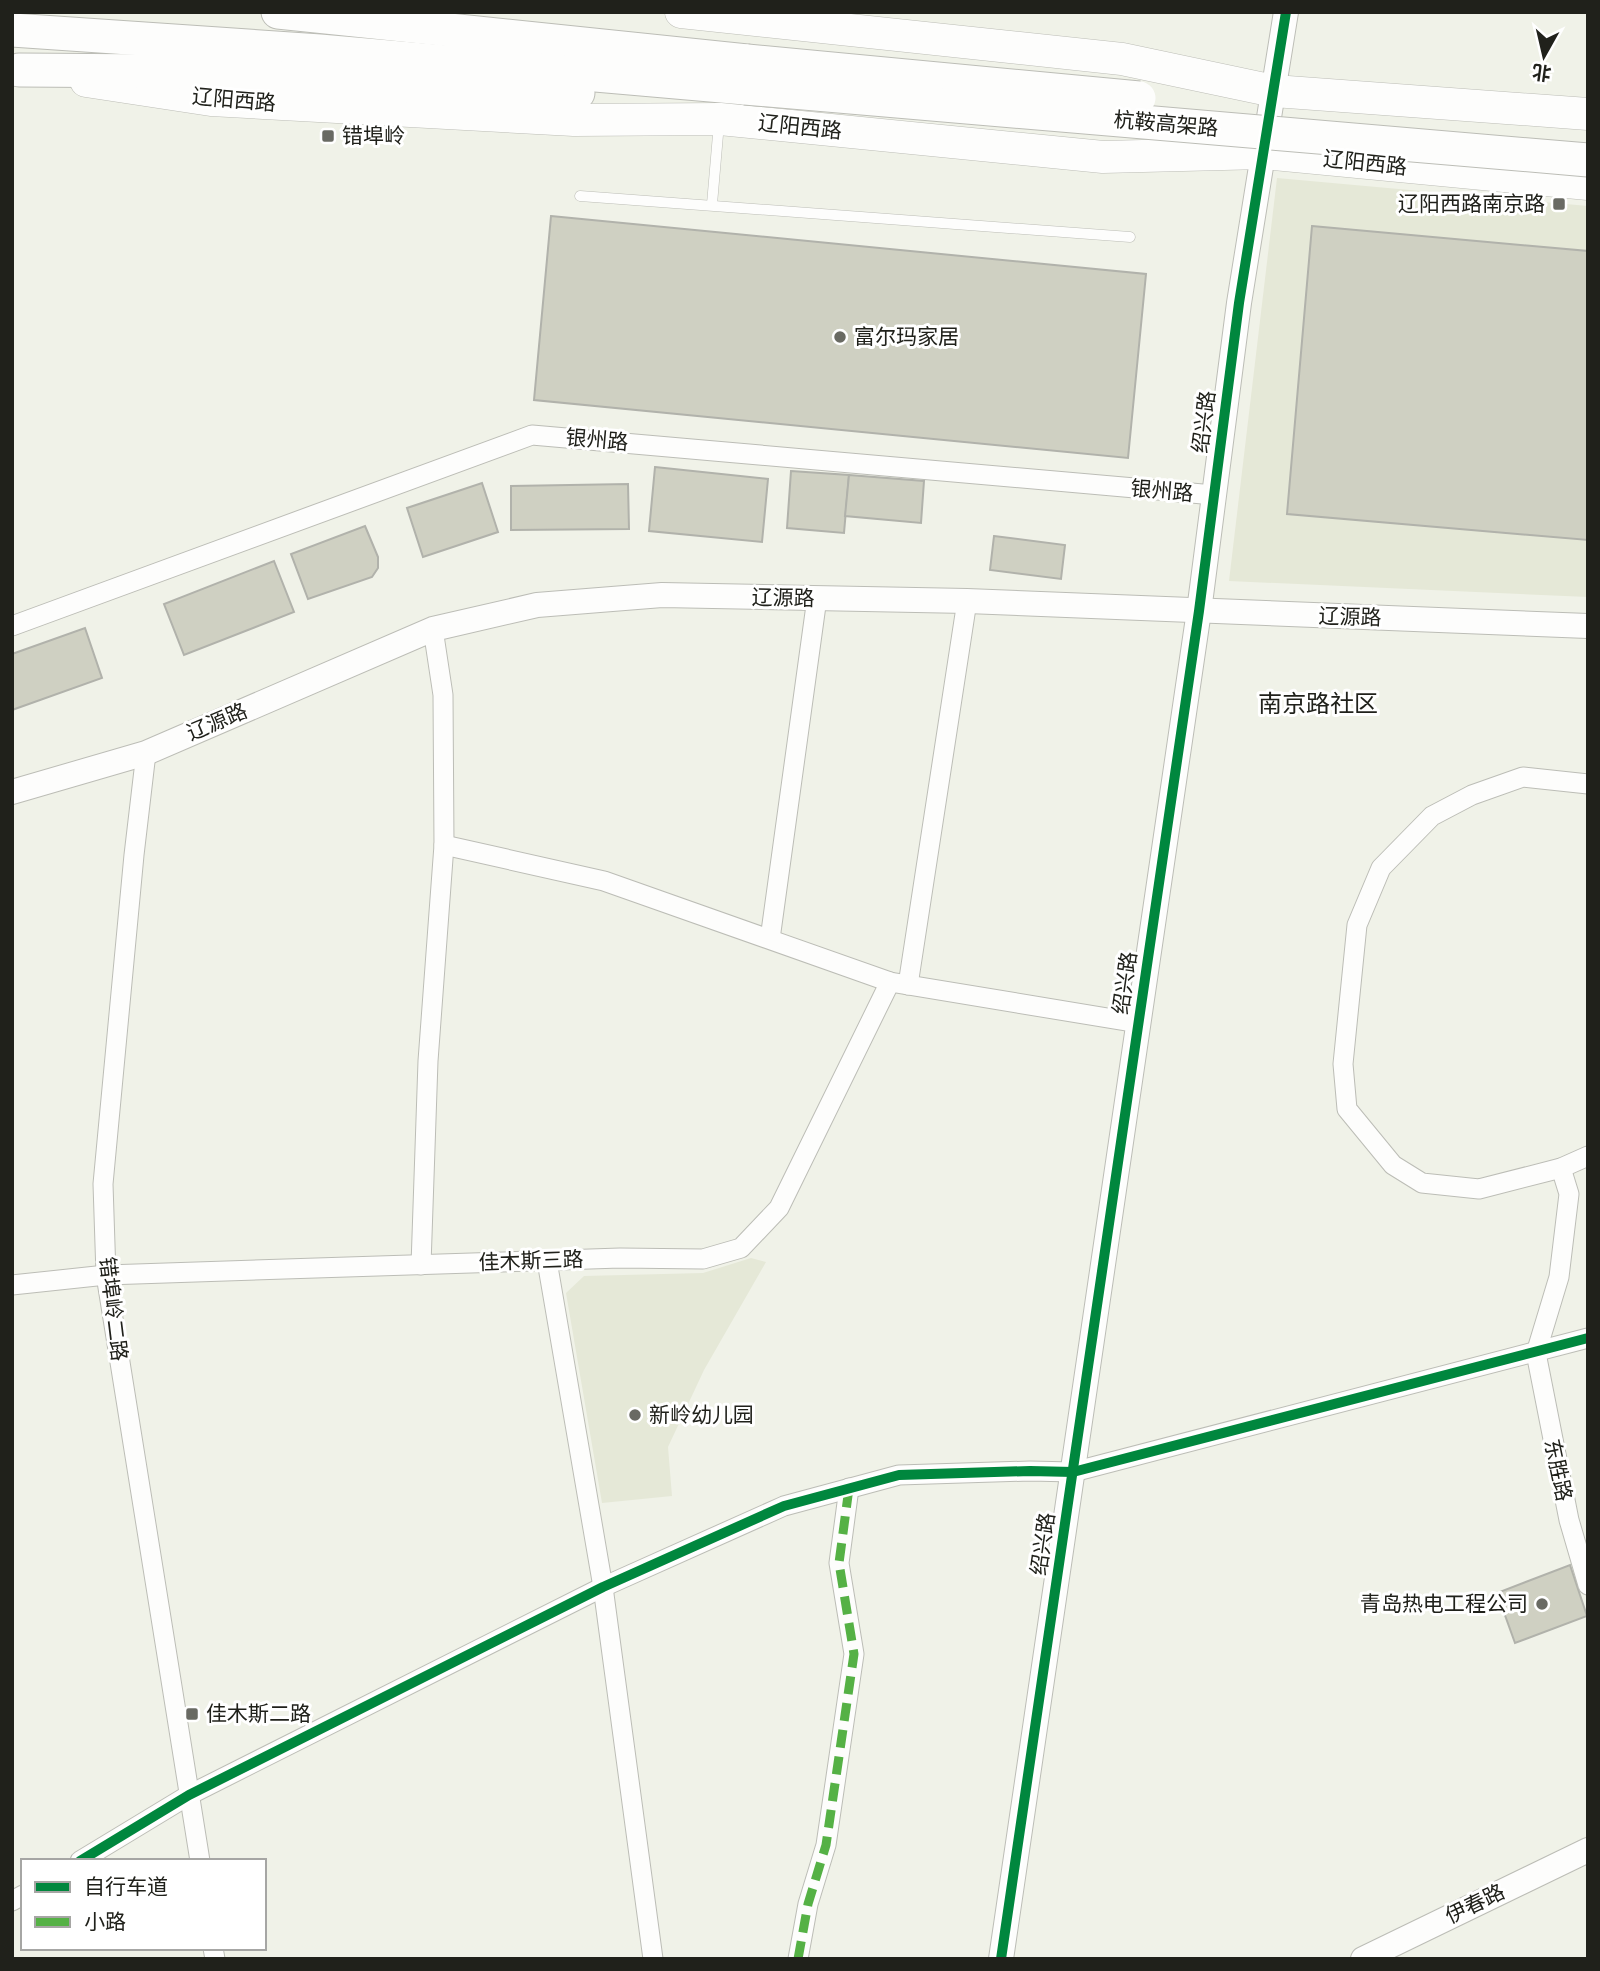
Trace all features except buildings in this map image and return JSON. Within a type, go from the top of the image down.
[{"type":"highway","points":[[278,12],[673,52]]},
{"type":"highway","points":[[482,12],[558,24],[673,52],[746,74]]},
{"type":"highway","name":"辽阳西路","points":[[12,30],[320,51],[746,74]]},
{"type":"highway","points":[[16,70],[161,71],[543,94],[746,74]]},
{"type":"highway","name":"杭鞍高架路","points":[[746,74],[1588,137]]},
{"type":"highway","name":"杭鞍高架路","points":[[746,74],[1588,160]]},
{"type":"main road","points":[[681,12],[1122,59],[1274,91],[1588,114]]},
{"type":"main road","name":"辽阳西路","points":[[16,70],[211,100],[574,120],[720,119],[1103,157],[1263,153],[1588,184]]},
{"type":"street","name":"绍兴路","points":[[1001,1959],[1199,611],[1239,303],[1286,12]]},
{"type":"street","name":"银州路","points":[[12,626],[532,435],[1214,495]]},
{"type":"street","name":"辽源路","points":[[12,792],[146,752],[433,629],[537,606],[662,595],[967,601],[1588,626]]},
{"type":"street","points":[[770,939],[817,598]]},
{"type":"street","name":"佳木斯三路","points":[[12,1285],[106,1275],[620,1258],[703,1259],[741,1248],[779,1209],[899,984],[967,601]]},
{"type":"street","points":[[421,1265],[428,1061],[444,845],[443,695],[433,629]]},
{"type":"street","name":"错埠岭二路","points":[[146,752],[103,1184],[106,1275],[200,1859]]},
{"type":"street","points":[[1588,784],[1524,777],[1472,795],[1432,816],[1381,868],[1357,925],[1343,1064],[1347,1109],[1393,1165],[1422,1183],[1479,1189],[1561,1168],[1588,1156]]},
{"type":"street","points":[[444,845],[604,881],[899,984],[1138,1023]]},
{"type":"street","points":[[1536,1353],[1559,1277],[1570,1194],[1561,1168]]},
{"type":"street","points":[[547,1261],[603,1587],[653,1959]]},
{"type":"street","points":[[83,1859],[189,1795],[603,1587],[783,1506],[898,1475],[1073,1472],[1588,1339]]},
{"type":"street","name":"东胜路","points":[[1536,1353],[1566,1507],[1588,1585]]},
{"type":"street","points":[[798,1959],[808,1904],[826,1845],[854,1654],[839,1563],[849,1488]]},
{"type":"street","name":"伊春路","points":[[1363,1959],[1588,1850]]},
{"type":"lane","points":[[712,204],[720,119]]},
{"type":"lane","points":[[580,196],[1130,237]]},
{"type":"shaded area","points":[[1277,178],[1588,206],[1588,597],[1229,581]]},
{"type":"shaded area","points":[[751,1258],[766,1262],[704,1370],[668,1447],[672,1496],[602,1503],[566,1293],[584,1276],[703,1273]]},
{"type":"marked path","points":[[798,1959],[808,1904],[826,1845],[854,1654],[839,1563],[849,1488]]},
{"type":"cycle path","points":[[1001,1959],[1199,611],[1239,303],[1286,12]]},
{"type":"cycle path","points":[[83,1859],[189,1795],[603,1587],[784,1506],[899,1475],[1073,1472],[1588,1338]]},
{"type":"place","name":"错埠岭","points":[[328,136]]},
{"type":"place","name":"辽阳西路南京路","points":[[1559,204]]},
{"type":"place","name":"富尔玛家居","points":[[840,337]]},
{"type":"place","name":"新岭幼儿园","points":[[635,1415]]},
{"type":"place","name":"青岛热电工程公司","points":[[1542,1604]]},
{"type":"place","name":"佳木斯二路","points":[[192,1714]]},
{"type":"district","name":"南京路社区","points":[[1318,704]]}]
